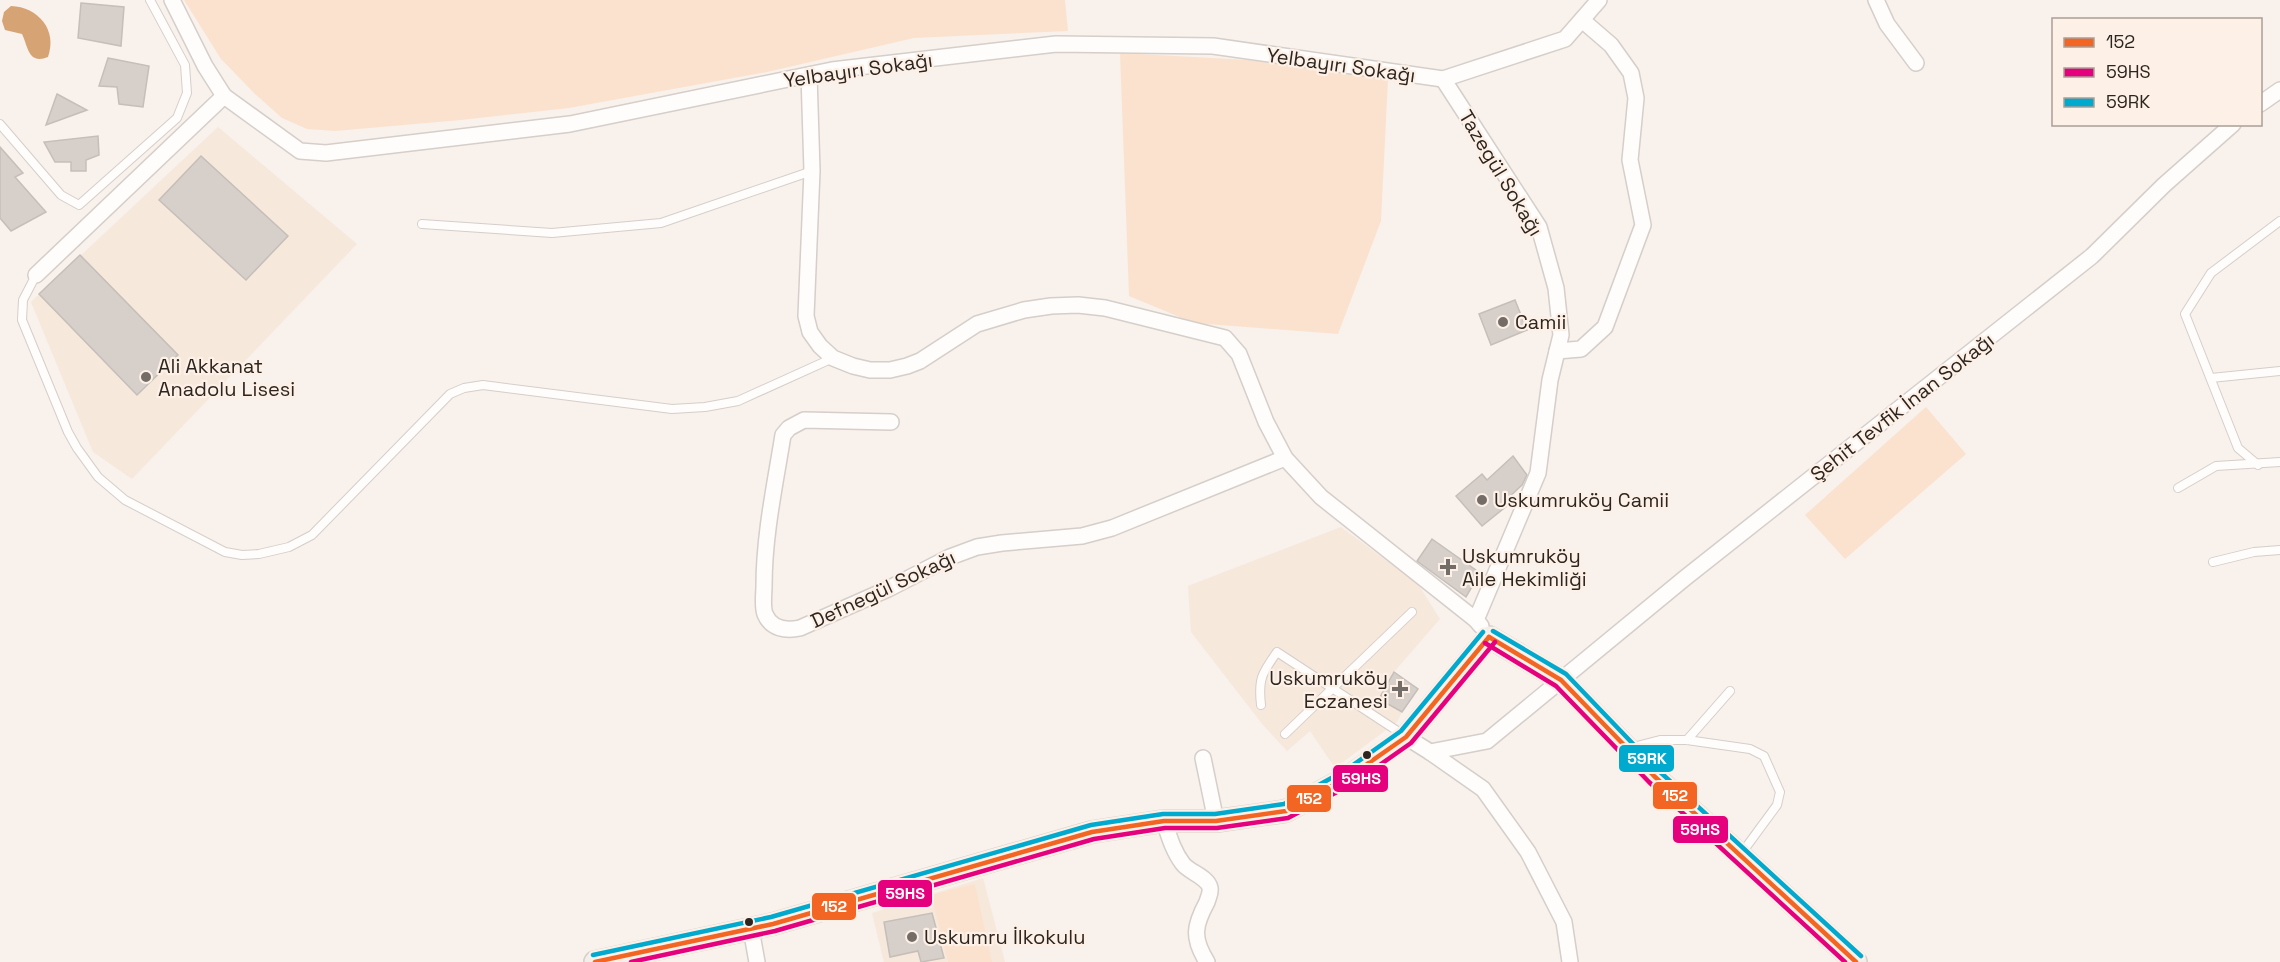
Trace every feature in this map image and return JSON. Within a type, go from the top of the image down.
[{"type":"street","name":"Yelbayırı Sokağı","points":[[171,0],[205,66],[224,96],[300,151],[326,153],[570,124],[809,75],[1056,44],[1213,46],[1443,79],[1565,39],[1599,0]]},
{"type":"street","points":[[1876,0],[1887,24],[1916,63]]},
{"type":"street","points":[[1557,351],[1581,349],[1605,327],[1643,225],[1630,160],[1636,98],[1631,73],[1611,45],[1582,20]]},
{"type":"street","points":[[809,75],[812,171],[806,316],[820,346],[833,357],[853,366],[870,370],[890,370],[920,361],[977,324],[1001,316],[1051,306],[1078,305],[1105,308],[1225,338],[1239,354],[1266,422],[1285,458],[1321,497],[1476,620],[1489,637],[1562,680],[1654,776],[1856,962]]},
{"type":"street","name":"Tazegül Sokağı","points":[[1443,79],[1539,227],[1556,288],[1561,335],[1550,380],[1538,473],[1476,620]]},
{"type":"street","points":[[2262,103],[2280,90]]},
{"type":"street","points":[[36,275],[224,96]]},
{"type":"street","name":"Şehit Tevfik İnan Sokağı","points":[[1430,753],[1487,741],[1685,578],[2092,256],[2164,185],[2231,126]]},
{"type":"street","name":"Defnegül Sokağı","points":[[891,422],[804,420],[789,428],[783,435],[764,565],[764,612],[775,626],[789,630],[800,628],[976,547],[1082,536],[1112,528],[1285,458]]},
{"type":"street","points":[[595,962],[773,924],[1092,832],[1164,821],[1216,821],[1286,811],[1350,776],[1406,737],[1489,637]]},
{"type":"street","points":[[1406,737],[1483,789],[1528,852],[1564,922],[1570,962]]},
{"type":"street","points":[[1203,758],[1216,821]]},
{"type":"street","points":[[1164,821],[1174,850],[1184,866],[1207,882],[1210,889],[1197,921],[1196,937],[1200,951],[1208,962]]},
{"type":"street","points":[[751,929],[757,962]]},
{"type":"lane","points":[[0,124],[60,195],[79,206],[177,118],[187,93],[185,65],[150,0]]},
{"type":"lane","points":[[422,224],[552,233],[661,223],[812,171]]},
{"type":"lane","points":[[2258,465],[2238,448],[2186,314],[2211,273],[2280,221]]},
{"type":"lane","points":[[36,275],[23,300],[22,320],[68,432],[87,463],[98,477],[124,500],[225,552],[242,555],[277,551],[312,535],[450,394],[464,388],[483,385],[672,409],[688,409],[738,401],[833,357]]},
{"type":"lane","points":[[2211,378],[2280,371]]},
{"type":"lane","points":[[2178,488],[2216,466],[2280,462]]},
{"type":"lane","points":[[2213,562],[2254,552],[2280,550]]},
{"type":"lane","points":[[1285,734],[1334,690],[1412,612]]},
{"type":"lane","points":[[1261,705],[1259,685],[1266,667],[1277,652],[1406,737]]},
{"type":"lane","points":[[1687,740],[1730,691]]},
{"type":"lane","points":[[1628,748],[1660,740],[1687,740],[1750,749],[1764,756],[1780,792],[1777,805],[1741,856]]},
{"type":"shaded area","points":[[184,0],[1065,0],[1068,31],[914,38],[767,72],[569,108],[335,131],[307,129],[282,118],[221,59]]},
{"type":"shaded area","points":[[11,6],[30,11],[43,22],[50,38],[48,57],[36,58],[30,53],[22,34],[5,30],[2,21],[4,12]]},
{"type":"shaded area","points":[[1120,53],[1248,60],[1388,79],[1381,221],[1338,334],[1194,323],[1129,296]]},
{"type":"shaded area","name":"Ali Akkanat Anadolu Lisesi","points":[[218,127],[357,244],[132,479],[93,452],[31,302]]},
{"type":"shaded area","points":[[1926,407],[1966,454],[1845,559],[1805,515]]},
{"type":"shaded area","points":[[1341,527],[1418,584],[1440,619],[1394,672],[1379,699],[1402,712],[1397,722],[1335,768],[1310,731],[1287,751],[1263,725],[1191,632],[1188,586]]},
{"type":"shaded area","points":[[983,878],[1005,962],[884,962],[872,913]]},
{"type":"shaded area","points":[[975,884],[992,962],[948,962],[931,895]]},
{"type":"building","points":[[81,3],[124,7],[121,46],[78,38]]},
{"type":"building","points":[[108,58],[149,66],[143,107],[119,104],[117,87],[99,86]]},
{"type":"building","points":[[57,94],[87,110],[46,125]]},
{"type":"building","points":[[98,136],[99,155],[86,160],[86,171],[71,171],[71,162],[55,162],[44,142]]},
{"type":"building","points":[[0,147],[23,173],[15,177],[46,212],[11,231],[0,218]]},
{"type":"building","points":[[201,156],[288,236],[246,280],[159,200]]},
{"type":"building","name":"Ali Akkanat Anadolu Lisesi","points":[[80,255],[178,355],[137,395],[39,294]]},
{"type":"building","name":"Camii","points":[[1515,300],[1527,330],[1491,345],[1479,314]]},
{"type":"building","points":[[1513,456],[1527,475],[1522,485],[1505,501],[1508,505],[1482,526],[1456,496],[1482,474],[1487,480]]},
{"type":"building","name":"Uskumruköy Aile Hekimliği","points":[[1432,539],[1480,573],[1466,597],[1417,561]]},
{"type":"building","points":[[1394,672],[1418,689],[1402,712],[1379,699]]},
{"type":"building","name":"Uskumru İlkokulu","points":[[932,913],[944,958],[921,962],[918,951],[890,957],[884,922]]},
{"type":"transit line","name":"59RK","points":[[1493,631],[1566,674],[1659,771],[1861,956]]},
{"type":"transit line","name":"59RK","points":[[593,955],[771,917],[1091,825],[1163,814],[1215,814],[1284,804],[1346,770],[1401,731],[1483,632]]},
{"type":"transit line","name":"152","points":[[1489,637],[1561,680],[1654,776],[1856,962]]},
{"type":"transit line","name":"152","points":[[595,962],[773,924],[1092,832],[1164,821],[1216,821],[1286,811],[1350,776],[1406,737],[1489,637]]},
{"type":"transit line","name":"59HS","points":[[631,962],[775,931],[1094,839],[1165,828],[1217,828],[1288,818],[1354,783],[1411,743],[1495,642]]},
{"type":"transit line","name":"59HS","points":[[1485,643],[1556,686],[1649,782],[1845,962]]},
{"type":"place","name":"Camii","points":[[1503,322]]},
{"type":"place","name":"Ali Akkanat Anadolu Lisesi","points":[[146,377]]},
{"type":"place","name":"Uskumruköy Camii","points":[[1482,500]]},
{"type":"place","name":"Uskumruköy Aile Hekimliği","points":[[1448,567]]},
{"type":"place","name":"Uskumruköy Eczanesi","points":[[1400,689]]},
{"type":"place","name":"Uskumru İlkokulu","points":[[912,937]]}]
